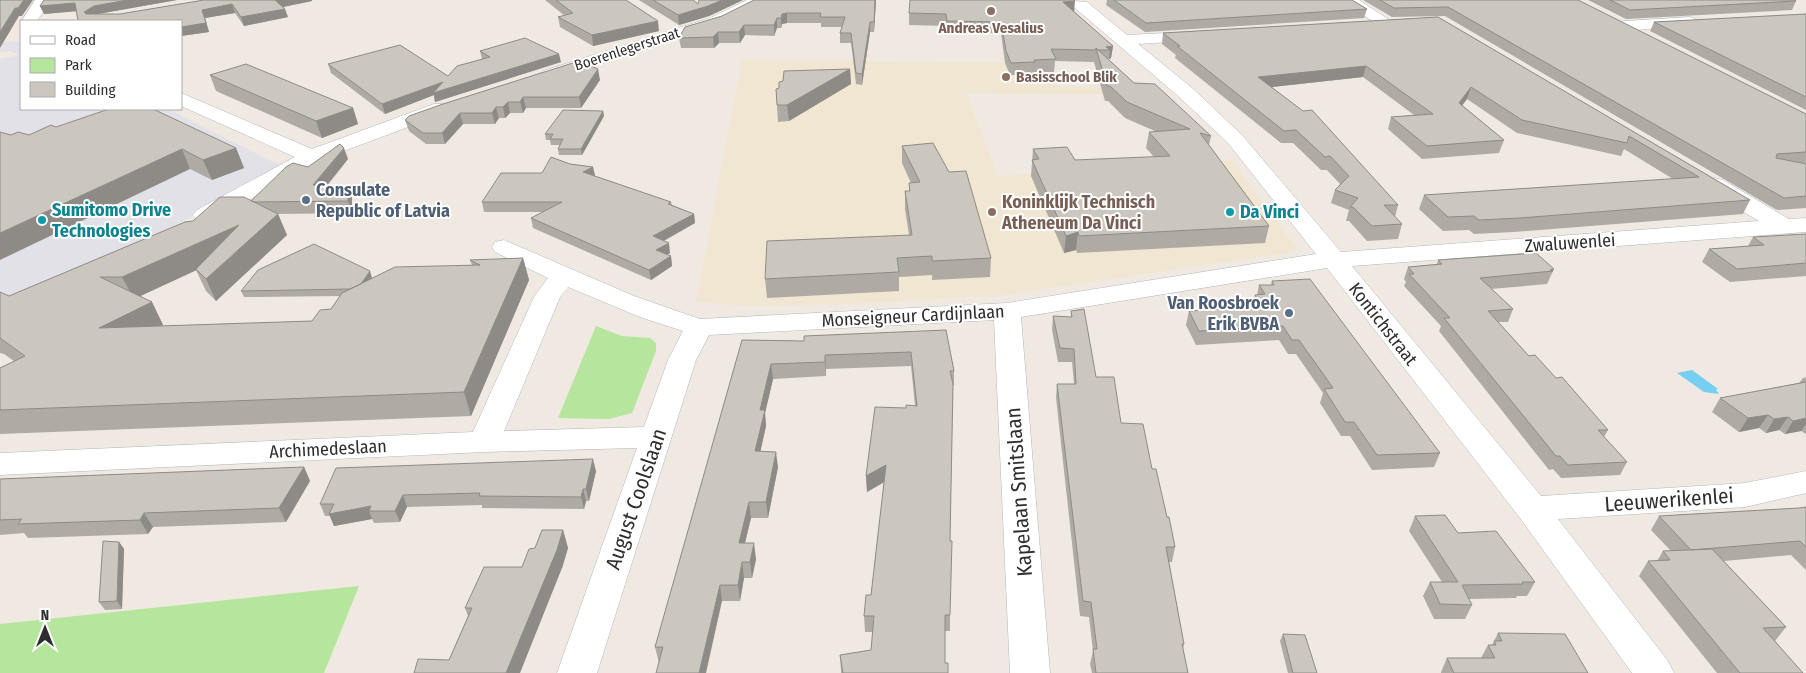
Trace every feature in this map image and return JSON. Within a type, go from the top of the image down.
[{"type":"street","points":[[30,20],[43,0]]},
{"type":"street","name":"Boerenlegerstraat","points":[[532,80],[669,28],[716,21],[759,0]]},
{"type":"street","points":[[1348,0],[1386,23]]},
{"type":"street","name":"Kontichstraat","points":[[1077,2],[1125,40],[1235,139],[1532,510],[1654,673]]},
{"type":"street","points":[[1607,17],[1658,44]]},
{"type":"street","points":[[1624,26],[1710,21]]},
{"type":"street","points":[[1357,25],[1403,22]]},
{"type":"street","points":[[1125,40],[1212,34]]},
{"type":"street","points":[[182,98],[294,150],[313,156]]},
{"type":"street","points":[[186,226],[313,156],[461,102]]},
{"type":"street","points":[[1700,176],[1795,226]]},
{"type":"street","name":"Zwaluwenlei","points":[[1333,260],[1795,226]]},
{"type":"street","name":"Monseigneur Cardijnlaan","points":[[504,247],[565,276],[673,320],[699,327],[1007,311],[1333,260]]},
{"type":"street","points":[[484,442],[547,297],[554,286],[565,276]]},
{"type":"street","name":"Kapelaan Smitslaan","points":[[1007,311],[1030,673]]},
{"type":"street","name":"August Coolslaan","points":[[577,673],[682,360],[699,327]]},
{"type":"street","name":"Archimedeslaan","points":[[0,464],[484,442],[656,438]]},
{"type":"street","name":"Leeuwerikenlei","points":[[1532,510],[1745,494],[1806,482]]},
{"type":"shaded area","points":[[20,41],[20,110],[170,110],[281,166],[155,237],[0,304],[0,59],[19,55],[10,51],[0,52],[2,43]]},
{"type":"shaded area","name":"Koninklijk Technisch Atheneum Da Vinci","points":[[742,60],[1052,63],[1055,73],[1049,81],[1062,87],[1159,88],[1165,94],[966,93],[998,176],[1232,160],[1297,249],[1286,253],[1004,295],[847,304],[750,306],[696,302]]},
{"type":"green space","points":[[596,326],[622,336],[650,338],[656,343],[656,351],[632,413],[609,419],[558,418]]},
{"type":"green space","points":[[359,586],[324,673],[0,673],[0,624]]},
{"type":"water","points":[[1692,370],[1718,389],[1716,390],[1719,394],[1704,392],[1677,373]]},
{"type":"building","points":[[0,0],[24,0],[18,8],[15,8],[0,32]]},
{"type":"building","points":[[44,0],[128,0],[94,6],[84,12],[86,14],[120,14],[204,0],[275,0],[285,9],[241,17],[232,4],[202,10],[206,23],[182,27],[182,20],[78,20],[75,3],[40,6]]},
{"type":"building","points":[[556,0],[626,0],[658,21],[592,35],[558,17],[573,13]]},
{"type":"building","points":[[653,0],[693,0],[698,4],[699,0],[722,0],[678,15]]},
{"type":"building","points":[[754,0],[875,0],[874,22],[870,22],[862,74],[856,73],[851,33],[840,33],[845,17],[820,17],[821,13],[787,13],[782,14],[781,18],[777,18],[774,25],[744,25],[739,32],[718,32],[713,37],[679,38],[685,27],[722,16]]},
{"type":"building","points":[[910,0],[1073,0],[1075,1],[1063,2],[1113,46],[1106,47],[1110,50],[1098,50],[1096,48],[1096,50],[1051,49],[1056,59],[1011,63],[1006,51],[1001,22],[947,21],[946,14],[909,13]]},
{"type":"building","points":[[1114,0],[1352,0],[1367,9],[1146,23]]},
{"type":"building","points":[[1380,0],[1578,0],[1806,114],[1806,152],[1777,154],[1776,158],[1806,164],[1806,196],[1784,198],[1448,7],[1394,8]]},
{"type":"building","points":[[1610,0],[1794,0],[1796,1],[1630,10]]},
{"type":"building","points":[[1806,14],[1806,97],[1654,22]]},
{"type":"building","points":[[1438,17],[1750,200],[1520,218],[1479,220],[1474,216],[1448,217],[1424,195],[1699,177],[1629,136],[1627,143],[1522,120],[1471,87],[1459,103],[1504,140],[1427,146],[1391,117],[1433,114],[1366,66],[1258,77],[1303,111],[1312,110],[1398,205],[1384,205],[1402,224],[1372,226],[1353,207],[1350,207],[1358,198],[1335,190],[1349,176],[1330,156],[1325,157],[1296,130],[1284,131],[1163,33]]},
{"type":"building","points":[[525,38],[559,54],[433,93],[443,82],[382,104],[328,64],[400,45],[448,76],[457,66],[490,57],[480,51]]},
{"type":"building","points":[[1096,48],[1134,83],[1155,84],[1211,136],[1200,133],[1269,226],[1079,236],[1078,232],[1066,236],[1032,160],[1039,159],[1033,149],[1067,147],[1075,160],[1170,156],[1149,132],[1190,129],[1127,102],[1110,86],[1107,86]]},
{"type":"building","points":[[579,61],[598,69],[579,97],[523,97],[520,102],[508,102],[503,107],[496,107],[492,113],[460,113],[442,133],[423,133],[405,120],[409,116],[440,105]]},
{"type":"building","points":[[246,64],[353,108],[316,121],[210,75]]},
{"type":"building","points":[[850,69],[787,105],[777,105],[776,89],[779,88],[779,82],[783,81],[784,71]]},
{"type":"building","name":"Sumitomo Drive Technologies","points":[[106,110],[155,110],[236,148],[203,160],[182,149],[0,233],[0,132],[11,135],[18,132],[29,135],[51,125],[56,127]]},
{"type":"building","points":[[563,110],[603,111],[581,149],[558,149],[563,139],[550,139],[553,134],[545,134]]},
{"type":"building","points":[[933,143],[949,172],[966,171],[991,258],[932,261],[932,256],[897,258],[899,272],[765,279],[767,241],[912,235],[905,191],[910,191],[909,183],[920,182],[902,146]]},
{"type":"building","points":[[340,144],[344,148],[313,185],[348,186],[348,201],[251,201],[286,167],[293,163],[308,167]]},
{"type":"building","points":[[551,157],[570,164],[593,167],[583,172],[671,202],[668,204],[694,214],[653,236],[669,243],[656,250],[671,256],[649,270],[531,218],[562,202],[482,202],[501,173],[542,173]]},
{"type":"building","points":[[220,197],[244,197],[278,214],[206,279],[196,269],[239,225],[122,277],[100,277],[152,302],[99,328],[312,321],[320,310],[331,309],[342,293],[395,267],[480,265],[470,260],[523,258],[464,392],[0,410],[0,368],[25,356],[0,338],[0,292],[9,296],[185,222],[193,221]]},
{"type":"building","points":[[1806,234],[1806,263],[1737,269],[1709,249],[1764,245],[1753,237]]},
{"type":"building","points":[[314,244],[370,271],[361,284],[350,289],[241,291],[258,270]]},
{"type":"building","points":[[1536,253],[1554,269],[1550,270],[1553,271],[1480,278],[1513,309],[1488,311],[1529,356],[1535,355],[1556,378],[1562,377],[1608,430],[1598,430],[1627,462],[1568,465],[1560,456],[1556,456],[1444,318],[1450,318],[1409,274],[1414,274],[1408,267],[1442,264],[1438,260]]},
{"type":"building","points":[[1310,279],[1440,453],[1377,455],[1354,422],[1345,422],[1324,389],[1333,388],[1299,340],[1292,340],[1283,326],[1199,331],[1189,311],[1262,306],[1255,295],[1265,294],[1259,285],[1274,285],[1272,281]]},
{"type":"building","points":[[1084,309],[1096,377],[1114,377],[1121,423],[1143,424],[1152,469],[1156,469],[1175,547],[1166,547],[1188,673],[1096,673],[1093,649],[1097,649],[1091,602],[1083,601],[1057,384],[1076,384],[1074,349],[1060,348],[1053,316],[1072,317],[1071,311]]},
{"type":"building","points":[[946,330],[954,371],[950,371],[953,384],[950,615],[945,615],[945,663],[948,663],[948,673],[843,673],[840,655],[871,650],[874,616],[864,616],[866,595],[871,595],[886,465],[866,476],[875,407],[906,408],[906,405],[917,406],[911,352],[825,355],[825,362],[771,364],[760,410],[765,410],[755,451],[776,452],[766,502],[749,502],[739,543],[754,543],[750,562],[742,562],[738,585],[720,585],[699,673],[656,673],[663,647],[655,647],[742,340],[804,341],[804,336]]},
{"type":"building","points":[[1806,382],[1806,418],[1793,421],[1788,417],[1774,419],[1768,415],[1748,418],[1720,398]]},
{"type":"building","points":[[593,459],[586,489],[583,489],[581,497],[479,496],[480,493],[403,495],[395,511],[369,511],[371,506],[329,514],[334,504],[320,504],[336,468]]},
{"type":"building","points":[[304,467],[279,508],[144,513],[140,520],[18,524],[22,519],[0,520],[0,479]]},
{"type":"building","points":[[1806,507],[1806,547],[1800,541],[1691,550],[1659,516],[1799,508]]},
{"type":"building","points":[[1445,515],[1458,533],[1496,531],[1535,582],[1522,582],[1523,584],[1462,585],[1472,605],[1440,604],[1430,582],[1458,582],[1415,516]]},
{"type":"building","points":[[542,530],[563,530],[557,550],[506,673],[414,673],[418,659],[449,660],[472,608],[465,608],[484,567],[522,567],[529,549],[535,548]]},
{"type":"building","points":[[103,541],[119,542],[117,601],[99,602]]},
{"type":"building","points":[[1712,549],[1786,627],[1763,628],[1803,673],[1740,673],[1648,561],[1670,560],[1663,551]]},
{"type":"building","points":[[1498,633],[1565,634],[1588,673],[1454,673],[1447,658],[1495,658],[1488,645],[1496,645],[1494,641],[1502,641]]},
{"type":"building","points":[[1283,634],[1305,635],[1317,673],[1293,673]]},
{"type":"place","name":"Andreas Vesalius","points":[[991,11]]},
{"type":"place","name":"Basisschool Blik","points":[[1006,77]]},
{"type":"place","name":"Consulate Republic of Latvia","points":[[306,200]]},
{"type":"place","name":"Koninklijk Technisch Atheneum Da Vinci","points":[[992,212]]},
{"type":"place","name":"Da Vinci","points":[[1230,212]]},
{"type":"place","name":"Sumitomo Drive Technologies","points":[[42,220]]},
{"type":"place","name":"Van Roosbroek Erik BVBA","points":[[1289,313]]}]
